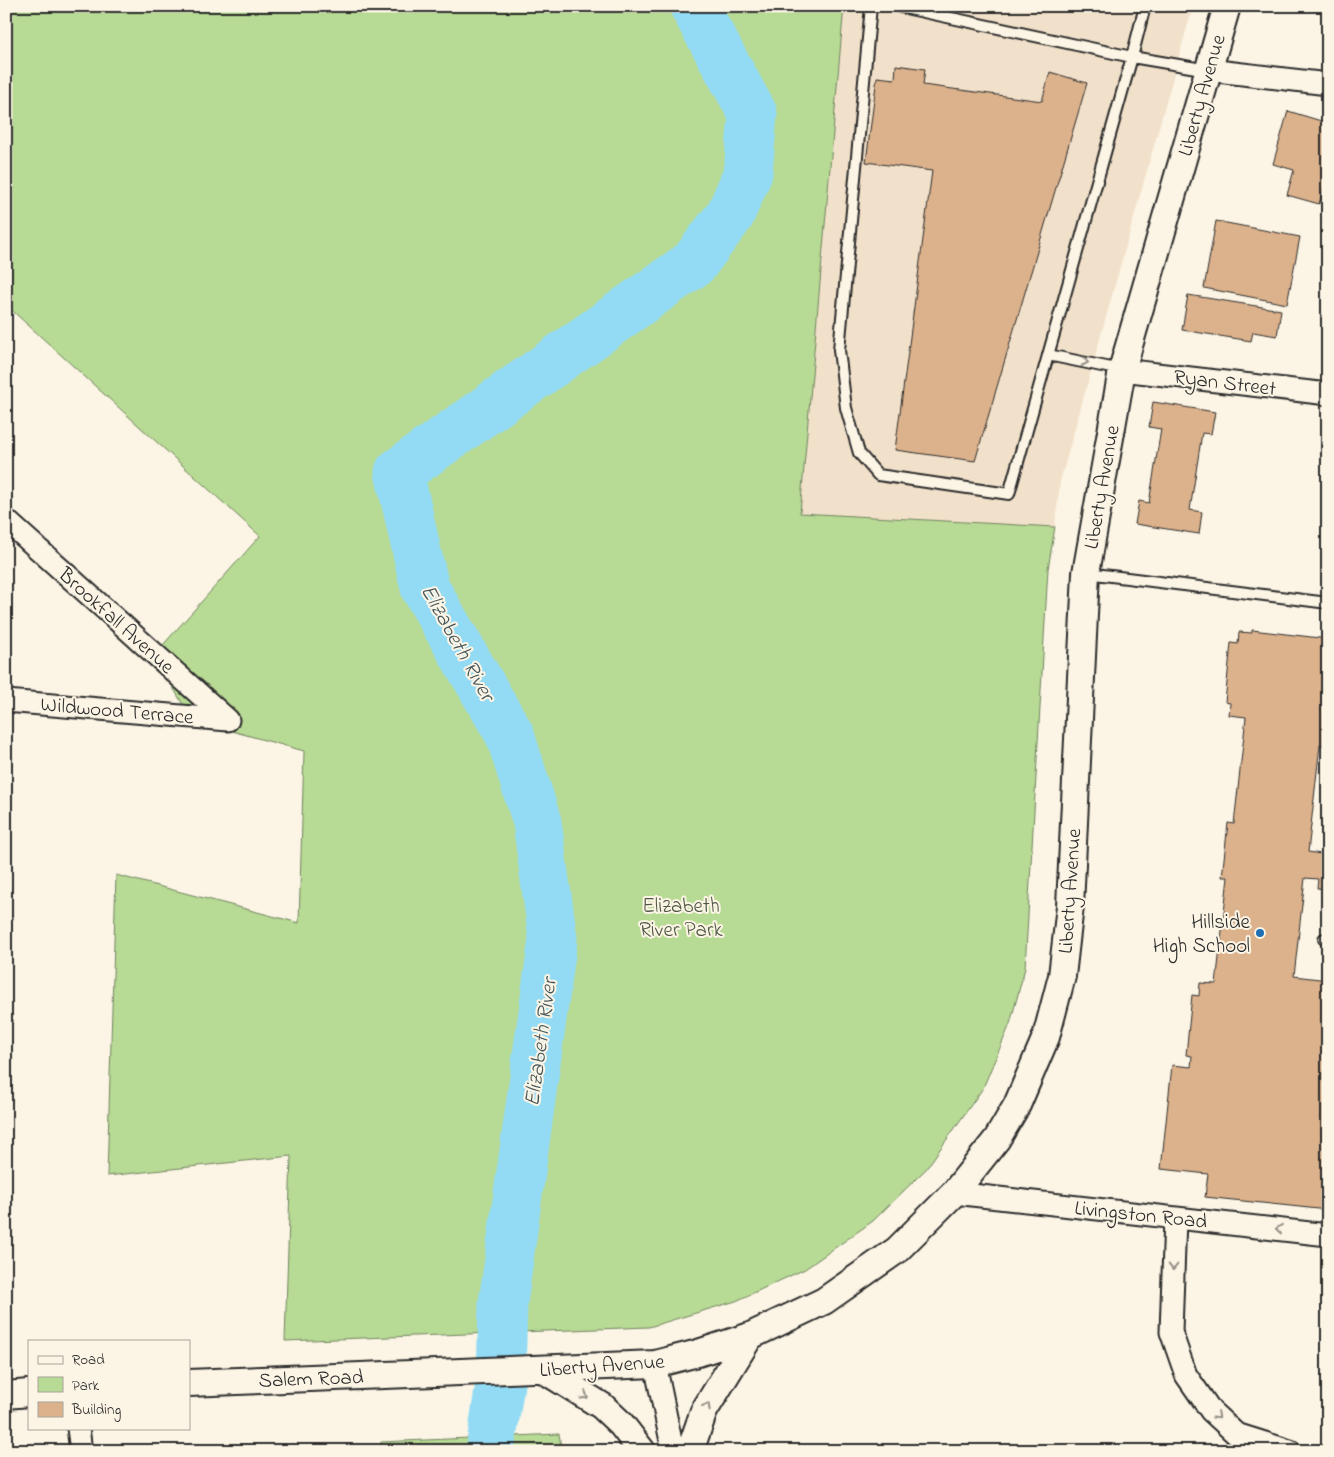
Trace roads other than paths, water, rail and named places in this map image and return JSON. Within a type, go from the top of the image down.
[{"type":"street","name":"Liberty Avenue","points":[[434,1372],[544,1370],[655,1364],[698,1353],[750,1336],[824,1301],[897,1250],[954,1193],[998,1139],[1017,1104],[1046,1037],[1062,976],[1070,906],[1086,573],[1122,370],[1227,6]]},
{"type":"street","points":[[1208,70],[1328,84]]},
{"type":"street","name":"Ryan Street","points":[[1122,370],[1328,394]]},
{"type":"street","name":"Brookfall Avenue","points":[[6,520],[228,720]]},
{"type":"street","name":"Wildwood Terrace","points":[[6,701],[228,720]]},
{"type":"street","name":"Livingston Road","points":[[954,1193],[1328,1235]]},
{"type":"street","points":[[1175,1218],[1171,1332],[1186,1375],[1211,1411],[1236,1434],[1290,1451]]},
{"type":"street","points":[[690,1451],[704,1411],[750,1336]]},
{"type":"street","points":[[655,1364],[673,1451]]},
{"type":"street","points":[[544,1370],[602,1406],[621,1424],[642,1451]]},
{"type":"street","name":"Salem Road","points":[[190,1383],[434,1372]]},
{"type":"street","points":[[6,1395],[28,1393]]},
{"type":"street","points":[[78,1430],[81,1451]]},
{"type":"lane","points":[[871,6],[839,350],[846,408],[859,453],[878,475],[1009,494],[1145,6]]},
{"type":"lane","points":[[896,6],[1132,57],[1208,70]]},
{"type":"lane","points":[[1048,355],[1122,370]]},
{"type":"lane","points":[[1086,573],[1328,603]]},
{"type":"waterway","name":"Elizabeth River","points":[[490,1451],[501,1377],[503,1303],[553,939],[537,822],[510,735],[425,588],[399,472],[694,263],[730,215],[748,173],[753,114],[694,6]]},
{"type":"place","name":"Hillside High School","points":[[1260,933]]},
{"type":"park label","name":"Elizabeth River Park","points":[[681,917]]}]
